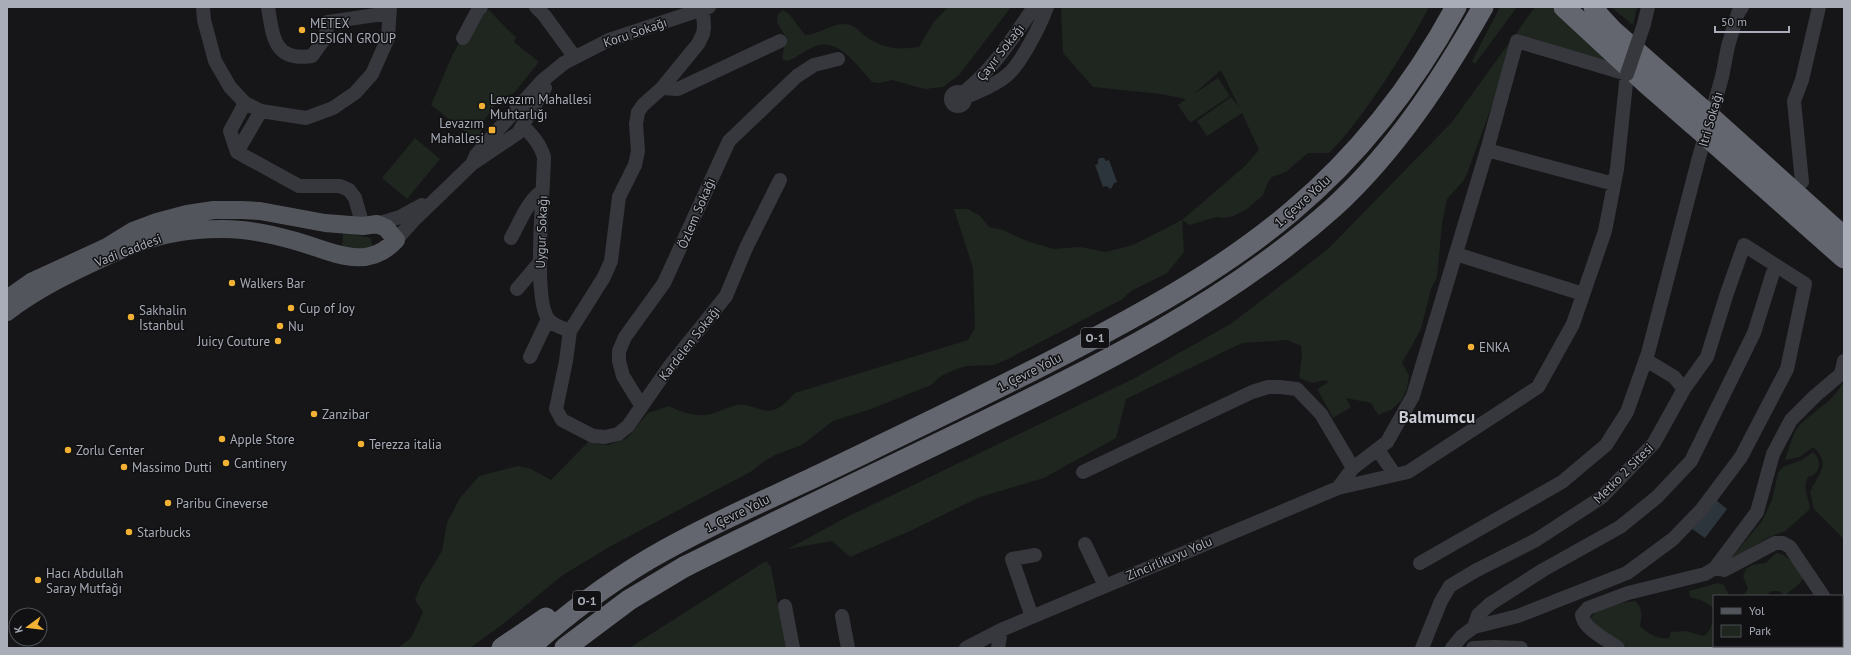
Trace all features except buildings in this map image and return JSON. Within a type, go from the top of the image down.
[{"type":"highway","name":"1. Çevre Yolu","points":[[529,648],[581,606],[648,559],[709,526],[1036,369],[1195,282],[1228,260],[1293,211],[1358,148],[1414,76],[1456,7]]},
{"type":"highway","name":"1. Çevre Yolu","points":[[565,648],[629,600],[684,567],[1068,380],[1170,325],[1259,267],[1335,206],[1393,142],[1438,83],[1483,7]]},
{"type":"highway","points":[[1564,7],[1646,84],[1699,118],[1844,237]]},
{"type":"highway","points":[[1594,7],[1598,16],[1699,118],[1844,258]]},
{"type":"highway","points":[[502,648],[570,601],[608,578],[648,559]]},
{"type":"main road","name":"Vadi Caddesi","points":[[31,282],[107,247],[134,231],[157,222],[187,214],[214,210],[260,211],[325,223],[370,225]]},
{"type":"main road","points":[[370,225],[386,228],[396,240],[383,252],[375,256]]},
{"type":"main road","points":[[370,225],[378,240],[379,248],[375,256]]},
{"type":"main road","name":"Vadi Caddesi","points":[[7,312],[49,284],[88,265],[143,241],[170,234],[224,229],[244,230],[294,240],[338,254],[364,258],[375,256]]},
{"type":"main road","points":[[7,290],[31,282]]},
{"type":"main road","points":[[7,299],[31,282]]},
{"type":"street","points":[[203,7],[204,20],[215,61],[230,87],[245,103],[261,111],[306,118],[333,108],[355,93],[372,74],[388,38],[390,10],[328,22],[325,38],[312,56],[301,58],[289,56],[276,44],[268,7]]},
{"type":"street","points":[[462,38],[481,7]]},
{"type":"street","name":"Çayır Sokağı","points":[[1034,7],[998,59],[964,96],[990,86],[1008,75],[1019,62],[1047,7]]},
{"type":"street","points":[[1378,450],[1401,474],[1538,388],[1573,324],[1604,231],[1614,184],[1627,74],[1644,24],[1648,7]]},
{"type":"street","name":"Itri Sokağı","points":[[1420,563],[1562,482],[1606,445],[1627,412],[1646,360],[1698,161],[1722,77],[1728,46],[1738,13],[1742,7]]},
{"type":"street","points":[[1802,182],[1794,101],[1802,80],[1819,7]]},
{"type":"street","points":[[530,357],[548,319],[570,331],[604,277],[611,261],[619,196],[635,164],[638,151],[636,124],[638,112],[643,105],[662,88],[701,39],[704,27],[697,9]]},
{"type":"street","name":"Koru Sokağı","points":[[472,164],[476,155],[542,81],[569,60],[609,40],[697,9]]},
{"type":"street","points":[[541,10],[569,60]]},
{"type":"street","points":[[662,88],[678,89],[780,41]]},
{"type":"street","points":[[1338,488],[1353,468],[1387,442],[1413,396],[1487,150],[1517,42],[1627,74]]},
{"type":"street","name":"Özlem Sokağı","points":[[641,406],[623,376],[619,361],[619,351],[625,337],[664,283],[728,140],[797,76],[814,65],[838,59]]},
{"type":"street","name":"Koru Sokağı","points":[[396,240],[438,196],[472,164],[512,138],[523,125],[545,88],[569,60]]},
{"type":"street","points":[[245,103],[230,131],[237,152],[299,186],[340,186],[349,190],[370,225]]},
{"type":"street","points":[[237,152],[261,111]]},
{"type":"street","name":"Uygur Sokağı","points":[[514,114],[533,136],[541,148],[544,158],[539,263],[543,304],[548,319]]},
{"type":"street","points":[[502,126],[507,134],[512,138]]},
{"type":"street","points":[[1487,150],[1614,184]]},
{"type":"street","name":"Kardelen Sokağı","points":[[570,331],[566,361],[556,409],[562,420],[593,436],[605,437],[618,434],[628,426],[669,367],[726,296],[746,248],[780,180]]},
{"type":"street","points":[[511,238],[528,206],[535,196],[542,191]]},
{"type":"street","name":"Koru Sokağı","points":[[370,225],[400,217],[438,196]]},
{"type":"street","name":"Metko 2 Sitesi","points":[[1422,648],[1441,601],[1450,586],[1475,571],[1536,540],[1602,497],[1654,443],[1684,388],[1706,357],[1726,293],[1744,245],[1805,284],[1787,369],[1741,457],[1702,509],[1673,539],[1627,573],[1518,616],[1474,626],[1462,636],[1452,648]]},
{"type":"street","points":[[1456,254],[1583,294]]},
{"type":"street","points":[[517,290],[539,263]]},
{"type":"street","name":"Metko 2 Sitesi","points":[[1474,626],[1478,615],[1490,604],[1543,570],[1620,527],[1657,497],[1691,461],[1754,333],[1775,266]]},
{"type":"street","points":[[1646,360],[1674,377],[1684,388]]},
{"type":"street","points":[[1618,648],[1589,627],[1583,621],[1582,615],[1588,608],[1628,593],[1705,574],[1715,568],[1757,512],[1773,454],[1791,420],[1815,396],[1841,374],[1844,361]]},
{"type":"street","points":[[1083,472],[1252,392],[1280,387],[1298,389],[1321,414],[1353,468]]},
{"type":"street","name":"Zincirlikuyu Yolu","points":[[966,648],[1001,630],[1338,488],[1401,474]]},
{"type":"street","points":[[1715,568],[1724,570],[1775,543],[1783,543],[1790,547],[1822,595]]},
{"type":"street","points":[[1085,544],[1105,586]]},
{"type":"street","points":[[1032,617],[1012,559],[1035,555]]},
{"type":"street","points":[[785,606],[793,648]]},
{"type":"street","points":[[842,616],[848,648]]},
{"type":"street","points":[[998,648],[1001,630]]},
{"type":"street","points":[[1473,648],[1494,646],[1521,648]]},
{"type":"green space","points":[[948,7],[1011,7],[959,75],[943,87],[925,89],[892,80],[879,83],[872,82],[854,61],[839,49],[830,45],[822,44],[813,47],[788,61],[782,59],[786,38],[777,22],[778,14],[783,10],[789,14],[805,35],[816,33],[839,24],[844,24],[854,27],[878,44],[891,48],[904,48],[919,47],[933,23]]},
{"type":"green space","points":[[1063,7],[1429,7],[1382,86],[1352,127],[1329,153],[1308,153],[1286,172],[1272,177],[1268,182],[1263,195],[1246,210],[1233,216],[1223,218],[1216,217],[1190,225],[1182,220],[1245,166],[1259,150],[1242,113],[1207,136],[1197,121],[1231,97],[1239,107],[1221,70],[1194,94],[1218,78],[1230,96],[1190,123],[1178,105],[1186,99],[1161,94],[1093,87],[1063,53],[1061,10]]},
{"type":"green space","points":[[1500,7],[1517,7],[1475,64],[1472,61]]},
{"type":"green space","points":[[1535,7],[1556,7],[1613,64],[1516,33]]},
{"type":"green space","points":[[1611,7],[1637,7],[1633,25]]},
{"type":"green space","points":[[489,10],[516,37],[514,42],[539,62],[514,93],[500,98],[482,123],[480,137],[477,141],[431,105],[452,56],[464,34],[478,14]]},
{"type":"green space","points":[[1516,34],[1509,59],[1465,179],[1447,199],[1442,224],[1437,277],[1431,289],[1421,329],[1402,363],[1409,375],[1407,389],[1401,401],[1391,410],[1378,415],[1371,403],[1346,398],[1351,407],[1333,418],[1317,389],[1329,382],[1325,380],[1312,383],[1299,378],[1302,355],[1301,346],[1287,340],[1242,343],[1126,399],[1116,438],[1044,478],[980,497],[910,531],[850,557],[832,541],[788,549],[845,518],[1135,378],[1232,323],[1328,249],[1452,122]]},
{"type":"green space","points":[[415,138],[440,159],[407,199],[382,178]]},
{"type":"green space","points":[[954,209],[968,209],[980,216],[989,227],[1003,230],[1027,241],[1053,249],[1080,247],[1106,252],[1133,245],[1182,220],[1184,252],[1167,273],[1131,291],[1121,300],[1006,360],[994,365],[966,366],[954,370],[941,376],[931,385],[871,409],[833,421],[802,445],[775,455],[752,471],[609,547],[563,575],[503,624],[470,648],[398,648],[411,638],[423,612],[415,600],[420,587],[442,551],[447,523],[460,498],[479,476],[518,466],[531,469],[551,480],[589,441],[609,445],[627,438],[648,413],[669,406],[695,415],[711,414],[733,406],[742,405],[770,411],[782,405],[795,393],[968,340],[975,328],[973,268]]},
{"type":"green space","points":[[343,232],[371,238],[372,246],[365,249],[342,247]]},
{"type":"green space","points":[[1844,380],[1844,539],[1814,509],[1810,492],[1822,469],[1822,458],[1819,453],[1813,447],[1800,457],[1785,460],[1793,437],[1799,426],[1836,394]]},
{"type":"green space","points":[[1813,452],[1818,459],[1819,467],[1815,473],[1808,477],[1806,481],[1810,509],[1785,531],[1767,538],[1726,564],[1762,521],[1772,500],[1778,473],[1783,467],[1802,460]]},
{"type":"green space","points":[[1776,553],[1785,556],[1793,562],[1803,579],[1785,595],[1783,595],[1779,591],[1772,591],[1766,595],[1744,595],[1748,589],[1743,576],[1746,569],[1752,565],[1766,563]]},
{"type":"green space","points":[[766,561],[771,567],[786,648],[629,648]]},
{"type":"green space","points":[[1718,583],[1724,585],[1729,595],[1713,595],[1713,607],[1703,601],[1690,597],[1689,591]]},
{"type":"green space","points":[[1635,601],[1641,612],[1640,626],[1657,637],[1669,638],[1671,632],[1685,631],[1704,636],[1709,631],[1713,621],[1713,647],[1752,647],[1628,648],[1599,628],[1590,618],[1600,610],[1616,604]]},
{"type":"shaded area","points":[[1100,158],[1104,158],[1106,161],[1109,160],[1117,182],[1114,183],[1111,189],[1106,186],[1103,187],[1095,165],[1098,164],[1098,160]]},
{"type":"shaded area","points":[[1716,500],[1727,509],[1705,538],[1692,529]]},
{"type":"place","name":"METEX DESIGN GROUP","points":[[302,30]]},
{"type":"place","name":"Levazım Mahallesi Muhtarlığı","points":[[482,106]]},
{"type":"place","name":"Levazım Mahallesi","points":[[492,130]]},
{"type":"place","name":"Walkers Bar","points":[[232,283]]},
{"type":"place","name":"Cup of Joy","points":[[291,308]]},
{"type":"place","name":"Sakhalin İstanbul","points":[[131,317]]},
{"type":"place","name":"Nu","points":[[280,326]]},
{"type":"place","name":"Juicy Couture","points":[[278,341]]},
{"type":"place","name":"ENKA","points":[[1471,347]]},
{"type":"place","name":"Zanzibar","points":[[314,414]]},
{"type":"place","name":"Apple Store","points":[[222,439]]},
{"type":"place","name":"Terezza italia","points":[[361,444]]},
{"type":"place","name":"Zorlu Center","points":[[68,450]]},
{"type":"place","name":"Cantinery","points":[[226,463]]},
{"type":"place","name":"Massimo Dutti","points":[[124,467]]},
{"type":"place","name":"Paribu Cineverse","points":[[168,503]]},
{"type":"place","name":"Starbucks","points":[[129,532]]},
{"type":"place","name":"Hacı Abdullah Saray Mutfağı","points":[[38,580]]},
{"type":"district","name":"Balmumcu","points":[[1437,417]]}]
